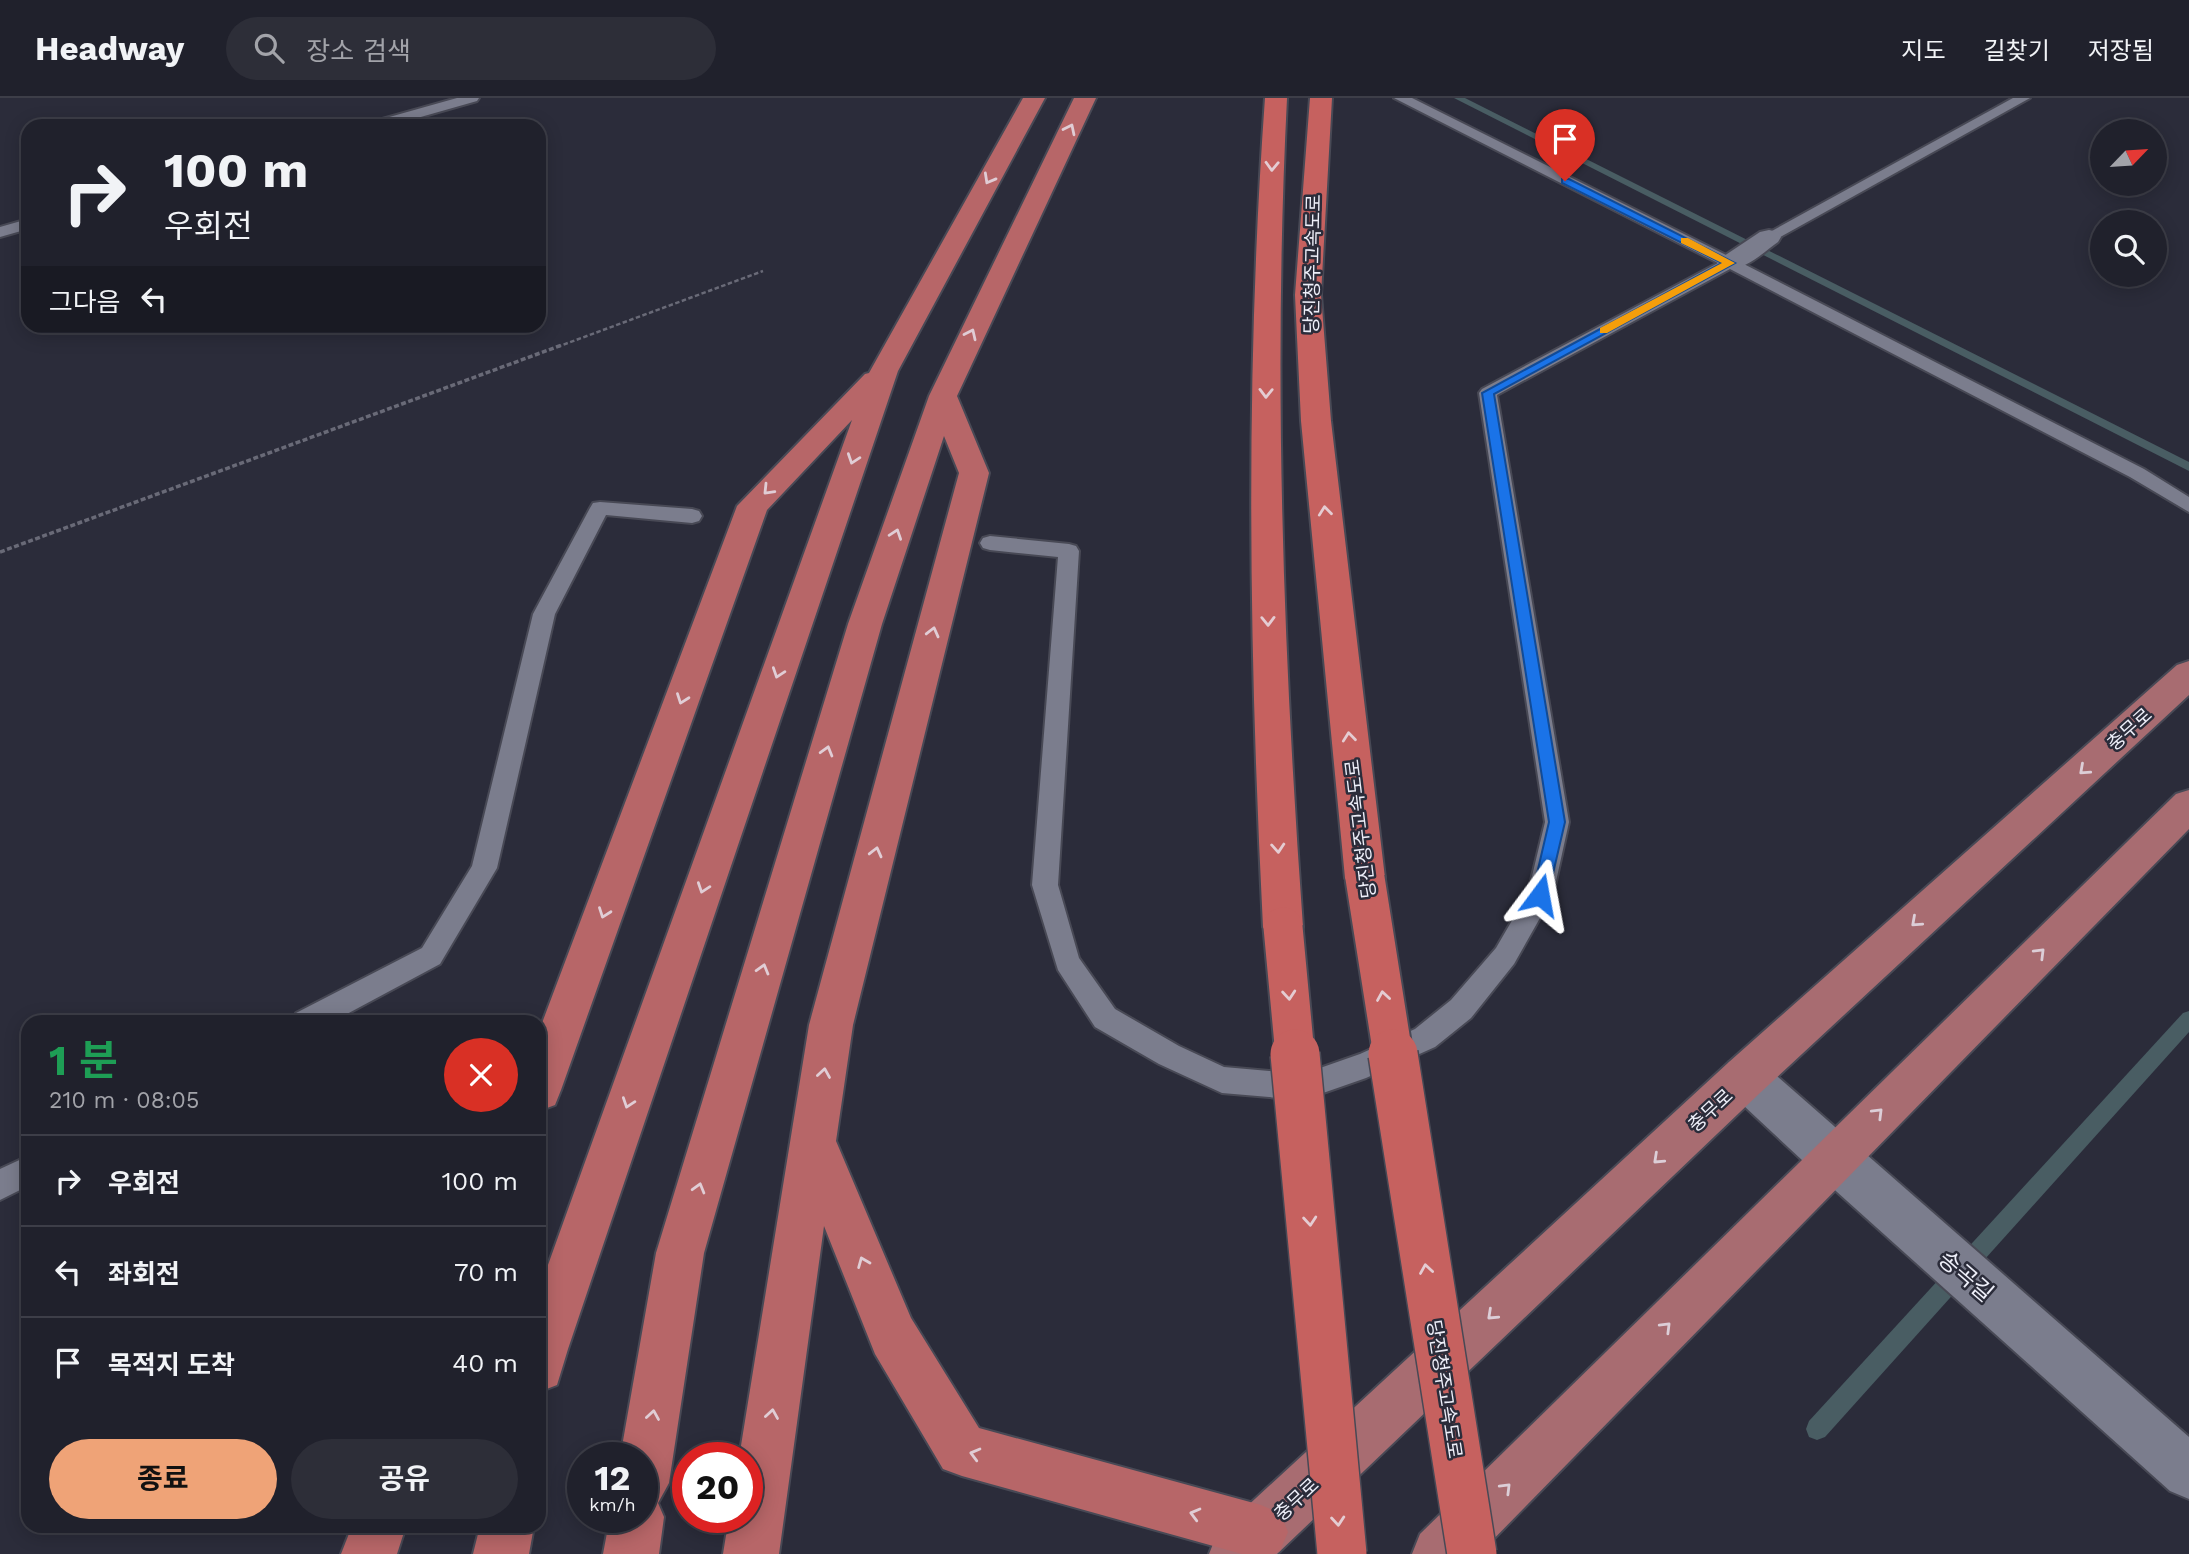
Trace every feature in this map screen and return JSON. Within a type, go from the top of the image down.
[{"type":"highway","points":[[546,1344],[884,371],[1034,98]]},
{"type":"highway","points":[[649,1442],[680,1253],[865,624],[943,396],[1085,98]]},
{"type":"highway","points":[[1276,98],[1269,243],[1265,427],[1268,626],[1283,927],[1342,1554]]},
{"type":"highway","name":"당진청주고속도로","points":[[1321,98],[1312,205],[1310,320],[1329,554],[1365,878],[1472,1554]]},
{"type":"highway","points":[[546,1071],[753,506],[884,371]]},
{"type":"highway","points":[[751,1554],[831,1025],[974,473],[943,396]]},
{"type":"highway","points":[[814,1141],[893,1336],[962,1450],[1249,1543]]},
{"type":"highway","points":[[369,1554],[376,1533]]},
{"type":"highway","points":[[501,1554],[506,1533]]},
{"type":"highway","points":[[631,1554],[634,1533]]},
{"type":"main road","name":"충무로","points":[[1249,1543],[1745,1077],[2189,674]]},
{"type":"main road","points":[[1440,1554],[2189,804]]},
{"type":"street","points":[[1730,263],[1769,237]]},
{"type":"street","name":"송곡길","points":[[1745,1077],[2189,1472]]},
{"type":"lane","points":[[398,119],[472,98]]},
{"type":"lane","points":[[1401,98],[1730,263],[2137,473],[2189,506]]},
{"type":"lane","points":[[1769,237],[2023,98]]},
{"type":"lane","points":[[0,232],[21,226]]},
{"type":"lane","points":[[990,543],[1069,551],[1045,886],[1067,962],[1105,1018],[1169,1055],[1222,1080],[1303,1087],[1366,1065],[1425,1038],[1461,1009],[1505,956],[1540,895],[1557,822],[1488,393],[1730,263]]},
{"type":"lane","points":[[319,1015],[430,956],[484,868],[544,614],[600,508],[692,516]]},
{"type":"lane","points":[[0,1185],[21,1174]]},
{"type":"path","points":[[0,552],[762,271]]},
{"type":"waterway","points":[[1458,98],[2189,467]]},
{"type":"waterway","points":[[1817,1429],[2189,1019]]},
{"type":"slow traffic","points":[[1604,331],[1730,263],[1685,240]]},
{"type":"route","points":[[1540,895],[1557,822],[1488,393],[1730,263],[1565,181]]}]
